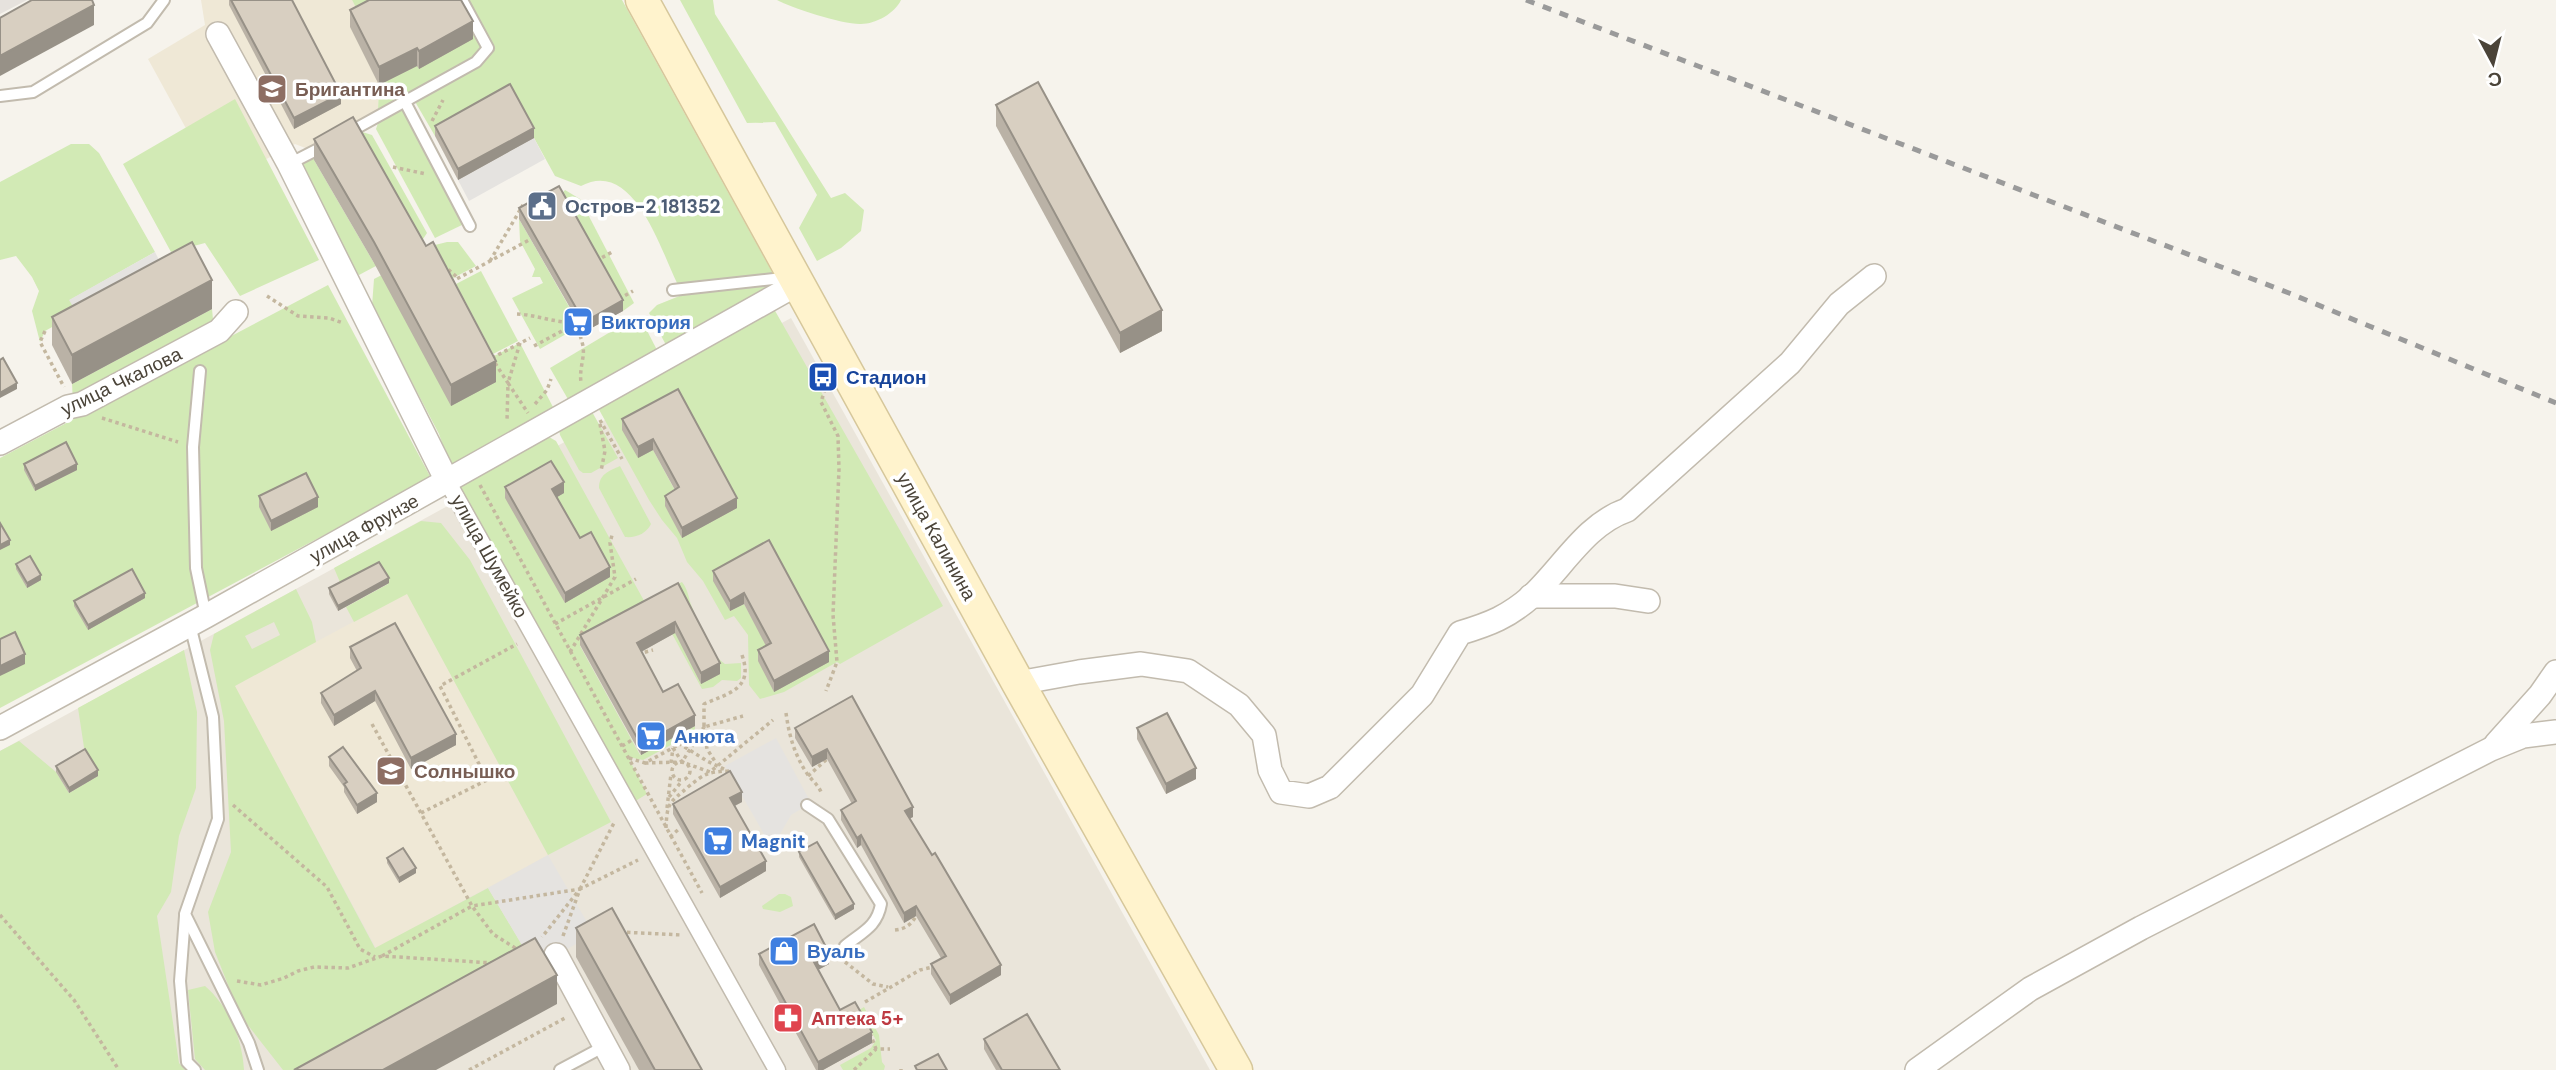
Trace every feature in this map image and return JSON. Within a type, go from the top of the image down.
[{"type":"main road","name":"улица Калинина","points":[[642,0],[1018,683],[1236,1070]]},
{"type":"street","name":"улица Шумейко","points":[[218,34],[289,164],[373,333],[534,635],[777,1070]]},
{"type":"street","points":[[1018,683],[1141,664],[1188,671],[1239,705],[1264,735],[1270,770],[1281,792],[1309,796],[1330,788],[1422,695],[1460,633],[1497,622],[1531,596],[1610,515],[1627,510],[1790,363],[1839,304],[1874,276]]},
{"type":"street","name":"улица Фрунзе","points":[[0,728],[198,621],[451,478],[529,418],[590,401],[797,280]]},
{"type":"street","name":"улица Чкалова","points":[[0,443],[68,407],[82,404],[219,331],[236,312]]},
{"type":"street","points":[[1531,596],[1615,596],[1648,601]]},
{"type":"street","points":[[2491,749],[2540,695],[2556,672]]},
{"type":"street","points":[[1917,1070],[2030,989],[2141,928],[2491,749],[2523,736],[2556,732]]},
{"type":"street","points":[[546,950],[584,1007],[618,1070]]},
{"type":"lane","points":[[0,96],[33,92],[147,23],[164,0]]},
{"type":"lane","points":[[289,164],[476,62],[488,48],[462,0]]},
{"type":"lane","points":[[405,102],[470,226]]},
{"type":"lane","points":[[673,290],[797,280]]},
{"type":"lane","points":[[195,1070],[187,1062],[180,981],[185,914],[218,819],[213,717],[198,621],[193,447],[200,371]]},
{"type":"lane","points":[[807,805],[828,819],[881,904],[879,917],[845,946]]},
{"type":"lane","points":[[185,914],[249,1043],[258,1070]]},
{"type":"lane","points":[[560,1070],[605,1046]]},
{"type":"path","points":[[424,137],[457,73]]},
{"type":"path","points":[[393,167],[445,179]]},
{"type":"path","points":[[489,262],[523,205]]},
{"type":"path","points":[[459,278],[441,263],[452,282],[531,239]]},
{"type":"path","points":[[595,261],[612,252]]},
{"type":"path","points":[[617,300],[633,291]]},
{"type":"path","points":[[267,296],[298,316],[329,318],[373,333]]},
{"type":"path","points":[[517,314],[534,315],[565,324],[578,322]]},
{"type":"path","points":[[578,322],[578,334],[583,346],[580,377],[590,401]]},
{"type":"path","points":[[534,346],[578,322]]},
{"type":"path","points":[[45,331],[40,342],[64,386],[68,407],[193,447]]},
{"type":"path","points":[[529,418],[492,358],[530,338]]},
{"type":"path","points":[[514,419],[507,423],[508,383],[520,343]]},
{"type":"path","points":[[823,377],[825,390],[821,402],[838,436],[839,469],[833,615],[837,662],[826,691]]},
{"type":"path","points":[[529,418],[551,379]]},
{"type":"path","points":[[601,471],[605,451],[599,418],[622,459]]},
{"type":"path","points":[[451,478],[555,624],[704,897]]},
{"type":"path","points":[[570,652],[615,577],[610,543],[612,536]]},
{"type":"path","points":[[421,813],[487,780],[440,686],[636,579]]},
{"type":"path","points":[[636,654],[653,650]]},
{"type":"path","points":[[717,765],[707,749],[704,704],[740,688],[744,681],[741,655]]},
{"type":"path","points":[[786,713],[789,739],[808,776],[817,783],[824,798],[828,819]]},
{"type":"path","points":[[682,762],[704,727],[743,716]]},
{"type":"path","points":[[627,757],[645,764],[682,762],[710,772],[773,720]]},
{"type":"path","points":[[372,724],[472,906],[494,934],[528,955],[546,950],[615,823],[616,809],[625,798]]},
{"type":"path","points":[[645,764],[700,733]]},
{"type":"path","points":[[622,747],[632,740]]},
{"type":"path","points":[[668,740],[682,762],[690,768],[688,777],[668,799]]},
{"type":"path","points":[[667,810],[673,748]]},
{"type":"path","points":[[808,776],[827,759]]},
{"type":"path","points":[[682,762],[675,763],[671,771],[674,778],[683,780]]},
{"type":"path","points":[[216,791],[327,887],[360,949],[375,957]]},
{"type":"path","points":[[661,845],[681,828]]},
{"type":"path","points":[[382,956],[472,906],[580,888]]},
{"type":"path","points":[[0,915],[74,1000],[119,1070]]},
{"type":"path","points":[[895,930],[912,923],[916,916]]},
{"type":"path","points":[[607,933],[634,931],[661,935],[702,935]]},
{"type":"path","points":[[217,978],[261,985],[314,967],[348,968],[382,956],[504,964]]},
{"type":"path","points":[[841,959],[873,984],[890,987]]},
{"type":"path","points":[[865,1002],[920,970],[934,967]]},
{"type":"path","points":[[469,1070],[584,1007]]},
{"type":"path","points":[[869,1031],[876,1049]]},
{"type":"path","points":[[854,1070],[876,1049],[890,1049]]},
{"type":"shaded area","points":[[0,0],[27,0],[0,14]]},
{"type":"shaded area","name":"Бригантина","points":[[201,0],[352,0],[393,78],[379,85],[378,110],[308,149],[295,144],[217,185],[148,59],[205,25]]},
{"type":"shaded area","points":[[534,138],[545,159],[469,201],[458,180]]},
{"type":"shaded area","points":[[155,252],[162,266],[77,313],[69,300]]},
{"type":"shaded area","points":[[791,318],[1210,1070],[0,1070],[0,751]]},
{"type":"shaded area","name":"Солнышко","points":[[407,593],[548,855],[376,948],[234,686]]},
{"type":"shaded area","points":[[776,738],[811,803],[791,815],[772,848],[725,766]]},
{"type":"shaded area","points":[[548,855],[594,934],[535,967],[488,888]]},
{"type":"green space","points":[[352,0],[622,0],[777,281],[666,345],[649,313],[657,305],[687,293],[677,283],[653,230],[630,195],[616,184],[599,181],[581,186],[555,176],[534,138],[435,136],[410,93],[378,110],[379,85],[392,78]]},
{"type":"green space","points":[[680,0],[713,0],[715,14],[831,198],[845,193],[864,210],[861,231],[841,248],[817,261],[799,228],[817,195],[775,122],[747,123]]},
{"type":"green space","points":[[777,0],[901,0],[884,17],[861,24],[818,15]]},
{"type":"green space","points":[[235,99],[319,260],[240,296],[205,243],[171,252],[123,164]]},
{"type":"green space","points":[[402,108],[464,224],[435,238],[376,129],[379,120]]},
{"type":"green space","points":[[356,130],[372,135],[427,233],[421,242],[359,275],[343,260],[297,171],[304,159]],"holes":[[[314,160],[411,241],[374,263]]]},
{"type":"green space","points":[[71,144],[89,144],[99,153],[155,252],[70,300],[77,313],[45,331],[40,342],[32,311],[39,291],[16,256],[0,260],[0,182]]},
{"type":"green space","points":[[565,190],[580,199],[634,303],[623,311],[559,197]]},
{"type":"green space","points":[[519,219],[580,326],[540,349],[512,298],[543,283],[540,277],[532,277],[535,269],[520,241]]},
{"type":"green space","points":[[458,242],[476,266],[453,278],[435,245]]},
{"type":"green space","points":[[428,251],[492,357],[520,343],[555,411],[450,466],[439,434],[372,306],[374,279]]},
{"type":"green space","points":[[481,271],[518,341],[493,354],[456,284]]},
{"type":"green space","points":[[328,285],[431,478],[0,708],[0,458]]},
{"type":"green space","points":[[212,309],[214,330],[73,402],[72,384]]},
{"type":"green space","points":[[774,309],[943,606],[840,664],[837,662],[784,692],[760,699],[749,685],[748,635],[734,616],[725,620],[703,581],[687,562],[677,538],[649,500],[597,406]],"holes":[[[678,400],[682,538],[679,498],[653,450]],[[769,551],[774,691],[771,654],[744,604],[730,611]]]},
{"type":"green space","points":[[632,319],[641,319],[657,350],[569,401],[550,368]]},
{"type":"green space","points":[[591,410],[618,458],[591,473],[583,473],[559,429]]},
{"type":"green space","points":[[549,437],[556,441],[664,637],[650,646],[633,616],[580,646],[640,755],[695,726],[695,732],[643,760],[628,757],[647,794],[632,803],[459,488],[462,482],[540,438]]},
{"type":"green space","points":[[620,466],[651,524],[643,533],[633,537],[625,537],[599,488],[603,476]]},
{"type":"green space","points":[[421,521],[441,523],[470,560],[611,822],[548,855],[407,594],[354,622],[346,607],[388,584],[342,587],[334,568]]},
{"type":"green space","points":[[682,582],[701,631],[714,653],[725,664],[741,663],[741,678],[737,681],[722,680],[713,687],[702,689],[657,606],[655,595]]},
{"type":"green space","points":[[296,589],[312,622],[316,642],[235,686],[375,948],[488,888],[535,967],[347,1070],[283,1070],[240,1015],[215,952],[208,912],[231,852],[224,721],[210,650],[214,634]],"holes":[[[274,622],[280,635],[252,649],[245,636]]]},
{"type":"green space","points":[[184,650],[197,712],[196,788],[179,836],[171,892],[157,916],[179,1063],[185,1070],[0,1070],[0,751],[19,741],[56,772],[69,793],[98,776],[85,754],[78,708]]},
{"type":"green space","points":[[779,894],[791,897],[793,906],[780,912],[763,909],[762,906]]},
{"type":"green space","points":[[205,986],[221,1003],[233,1024],[244,1070],[205,1070],[195,1059],[188,990]]},
{"type":"green space","points":[[864,1007],[879,1035],[884,1070],[843,1070],[840,1065],[871,1048],[876,1040],[859,1010]]},
{"type":"building","points":[[32,0],[92,0],[94,5],[0,56],[0,18]]},
{"type":"building","points":[[231,0],[292,0],[341,94],[294,118]]},
{"type":"building","points":[[369,0],[461,0],[473,21],[419,51],[417,48],[379,67],[350,10]]},
{"type":"building","points":[[1038,82],[1162,310],[1120,333],[996,105]]},
{"type":"building","points":[[510,84],[534,128],[458,169],[435,126]]},
{"type":"building","points":[[353,117],[426,246],[433,242],[496,361],[451,385],[374,242],[314,139]]},
{"type":"building","points":[[559,186],[623,300],[584,322],[519,208]]},
{"type":"building","points":[[192,242],[212,280],[72,355],[52,317]]},
{"type":"building","points":[[3,358],[17,383],[0,393],[0,360]]},
{"type":"building","points":[[678,389],[737,498],[682,528],[665,496],[679,487],[653,439],[638,447],[622,419]]},
{"type":"building","points":[[66,442],[77,464],[35,486],[24,464]]},
{"type":"building","points":[[551,461],[564,482],[552,489],[580,538],[591,532],[610,567],[565,593],[505,487]]},
{"type":"building","points":[[306,473],[318,497],[271,521],[259,496]]},
{"type":"building","points":[[0,523],[10,540],[0,545]]},
{"type":"building","points":[[769,540],[829,651],[774,681],[758,650],[771,643],[744,593],[730,601],[713,571]]},
{"type":"building","points":[[30,556],[41,575],[27,583],[16,564]]},
{"type":"building","points":[[379,562],[389,578],[338,606],[329,588]]},
{"type":"building","points":[[132,569],[145,593],[88,625],[74,601]]},
{"type":"building","points":[[678,583],[720,663],[701,673],[675,622],[637,643],[663,692],[678,684],[695,715],[641,745],[580,635]]},
{"type":"building","points":[[395,623],[456,734],[411,758],[375,691],[334,715],[321,693],[361,668],[350,647]]},
{"type":"building","points":[[15,632],[25,654],[0,666],[0,639]]},
{"type":"building","points":[[852,696],[913,807],[905,811],[932,855],[935,853],[1001,965],[950,995],[931,964],[946,956],[916,906],[904,913],[861,835],[857,838],[841,810],[856,801],[827,749],[812,757],[795,728]]},
{"type":"building","points":[[1167,713],[1196,768],[1166,784],[1137,728]]},
{"type":"building","points":[[343,747],[377,793],[357,805],[344,784],[347,782],[329,757]]},
{"type":"building","points":[[85,749],[98,770],[69,788],[56,766]]},
{"type":"building","name":"Magnit","points":[[730,771],[742,792],[730,798],[766,861],[720,887],[673,804]]},
{"type":"building","points":[[817,842],[854,904],[835,915],[799,852]]},
{"type":"building","points":[[403,848],[416,868],[399,878],[387,858]]},
{"type":"building","points":[[612,908],[702,1070],[655,1070],[576,928]]},
{"type":"building","points":[[814,924],[829,953],[814,962],[840,1010],[855,1002],[872,1032],[818,1062],[759,954]]},
{"type":"building","points":[[535,938],[557,975],[383,1070],[294,1070]]},
{"type":"building","points":[[1027,1014],[1060,1070],[1002,1070],[984,1039]]},
{"type":"building","points":[[938,1054],[947,1070],[917,1070],[915,1066]]},
{"type":"railway","points":[[1526,0],[2289,293],[2556,403]]},
{"type":"place","name":"Бригантина","points":[[272,89]]},
{"type":"place","name":"Остров-2 181352","points":[[542,206]]},
{"type":"place","name":"Виктория","points":[[578,322]]},
{"type":"place","name":"Стадион","points":[[823,377]]},
{"type":"place","name":"Анюта","points":[[651,736]]},
{"type":"place","name":"Солнышко","points":[[391,771]]},
{"type":"place","name":"Magnit","points":[[718,841]]},
{"type":"place","name":"Вуаль","points":[[784,951]]},
{"type":"place","name":"Аптека 5+","points":[[788,1018]]}]
